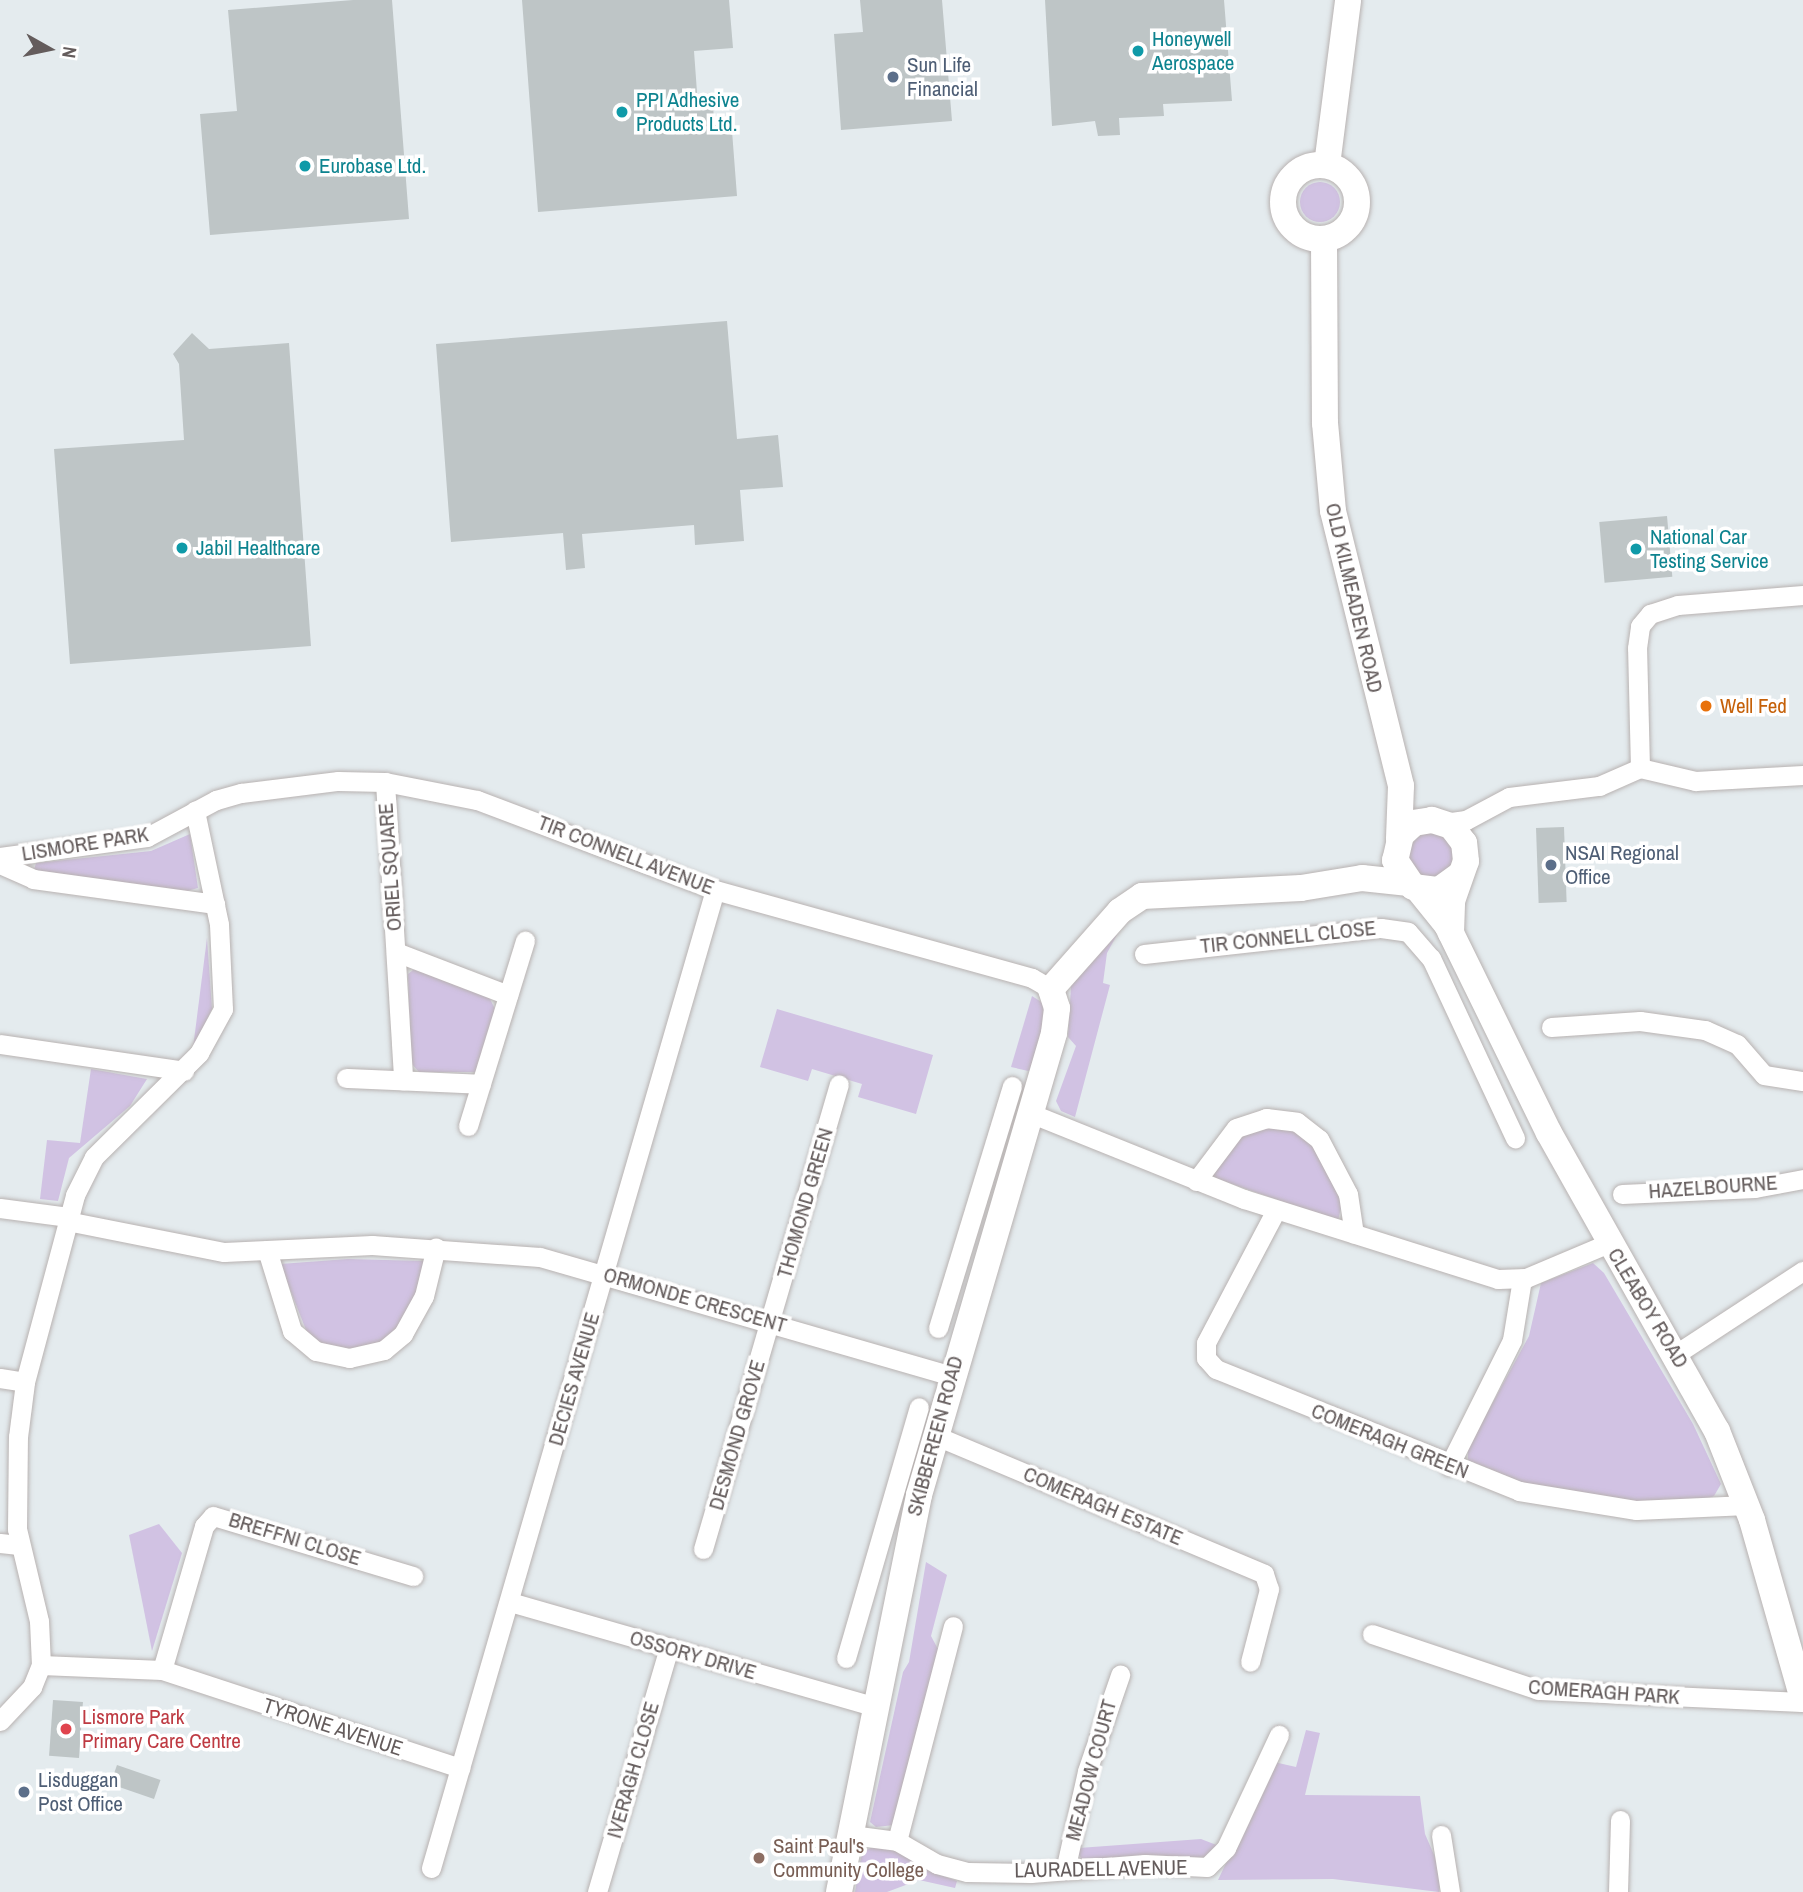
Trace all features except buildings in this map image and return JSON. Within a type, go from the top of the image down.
[{"type":"street","points":[[1327,165],[1348,0]]},
{"type":"street","points":[[1327,165],[1352,183],[1357,206],[1346,229],[1324,240],[1300,234],[1283,202],[1287,184],[1300,171],[1327,165]]},
{"type":"street","name":"OLD KILMEADEN ROAD","points":[[1324,240],[1325,423],[1333,511],[1401,786],[1397,843]]},
{"type":"street","points":[[1640,768],[1637,648],[1643,621],[1678,605],[1803,595]]},
{"type":"street","points":[[1362,878],[1414,823],[1466,820],[1517,795],[1599,786],[1640,768],[1695,781],[1803,775]]},
{"type":"street","name":"TIR CONNELL AVENUE","points":[[195,811],[252,792],[338,781],[385,782],[477,800],[715,890],[1032,978],[1051,989]]},
{"type":"street","name":"ORIEL SQUARE","points":[[385,782],[403,1080]]},
{"type":"street","points":[[1051,989],[1121,911],[1142,896],[1301,888],[1362,878],[1440,890],[1463,864],[1459,834],[1440,822],[1401,786]]},
{"type":"street","points":[[1451,933],[1452,901],[1463,864],[1477,821],[1491,806]]},
{"type":"street","points":[[0,1721],[28,1693],[41,1665],[39,1621],[10,1544],[25,1382],[68,1219],[88,1164],[184,1071],[213,1035],[223,1009],[215,904],[195,811]]},
{"type":"street","name":"LISMORE PARK","points":[[0,857],[140,839],[195,811]]},
{"type":"street","points":[[1397,843],[1397,868],[1413,886]]},
{"type":"street","name":"LISMORE PARK","points":[[0,864],[33,879],[215,904]]},
{"type":"street","name":"CLEABOY ROAD","points":[[1413,886],[1451,933],[1521,1079],[1609,1243],[1676,1354],[1747,1505],[1803,1701]]},
{"type":"street","name":"DECIES AVENUE","points":[[432,1868],[715,890]]},
{"type":"street","name":"TIR CONNELL CLOSE","points":[[1144,954],[1259,938],[1402,930],[1415,936],[1431,958],[1514,1138]]},
{"type":"street","points":[[468,1126],[525,941]]},
{"type":"street","name":"ORIEL SQUARE","points":[[396,953],[508,995]]},
{"type":"street","name":"SKIBBEREEN ROAD","points":[[938,1328],[1030,1113],[1056,1024],[1051,989]]},
{"type":"street","points":[[1551,1027],[1640,1021],[1705,1030],[1737,1044],[1764,1075],[1803,1081]]},
{"type":"street","points":[[0,1044],[184,1071]]},
{"type":"street","points":[[346,1078],[481,1084]]},
{"type":"street","points":[[1493,1092],[1521,1079]]},
{"type":"street","name":"THOMOND GREEN","points":[[770,1321],[839,1085]]},
{"type":"street","name":"SKIBBEREEN ROAD","points":[[839,1892],[909,1539],[950,1375],[1012,1086]]},
{"type":"street","points":[[1030,1113],[1196,1181],[1276,1210],[1490,1277],[1522,1279],[1609,1243]]},
{"type":"street","points":[[1196,1181],[1222,1142],[1244,1124],[1266,1118],[1297,1122],[1316,1134],[1348,1194],[1354,1234]]},
{"type":"street","name":"HAZELBOURNE","points":[[1622,1194],[1755,1188],[1803,1179]]},
{"type":"street","points":[[0,1208],[68,1219]]},
{"type":"street","name":"COMERAGH GREEN","points":[[1276,1210],[1209,1338],[1207,1361],[1449,1466],[1519,1492],[1590,1505],[1681,1511],[1747,1505]]},
{"type":"street","name":"ORMONDE CRESCENT","points":[[68,1219],[213,1251],[436,1247],[526,1255],[604,1274],[950,1375]]},
{"type":"street","points":[[267,1250],[292,1331],[316,1351],[349,1358],[384,1350],[403,1334],[424,1296],[436,1247]]},
{"type":"street","points":[[1676,1354],[1803,1272]]},
{"type":"street","points":[[1449,1466],[1512,1340],[1522,1279]]},
{"type":"street","name":"DESMOND GROVE","points":[[704,1549],[770,1321]]},
{"type":"street","points":[[0,1378],[25,1382]]},
{"type":"street","name":"SKIBBEREEN ROAD","points":[[846,1658],[919,1406]]},
{"type":"street","name":"COMERAGH ESTATE","points":[[934,1435],[1270,1580],[1250,1662]]},
{"type":"street","name":"BREFFNI CLOSE","points":[[162,1670],[204,1526],[213,1517],[413,1576]]},
{"type":"street","points":[[883,1532],[909,1539]]},
{"type":"street","name":"OSSORY DRIVE","points":[[510,1602],[876,1707]]},
{"type":"street","points":[[897,1841],[953,1626]]},
{"type":"street","name":"COMERAGH PARK","points":[[1372,1634],[1538,1690],[1803,1701]]},
{"type":"street","name":"IVERAGH CLOSE","points":[[597,1892],[669,1648]]},
{"type":"street","name":"TYRONE AVENUE","points":[[41,1665],[162,1670],[460,1768]]},
{"type":"street","name":"MEADOW COURT","points":[[1066,1866],[1087,1771],[1120,1675]]},
{"type":"street","name":"LAURADELL AVENUE","points":[[851,1835],[897,1841],[961,1871],[1031,1873],[1066,1866],[1212,1865],[1226,1848],[1279,1735]]},
{"type":"street","points":[[1618,1892],[1620,1820]]},
{"type":"street","points":[[1441,1835],[1450,1892]]},
{"type":"shaded area","points":[[1320,182],[1334,188],[1340,202],[1334,216],[1320,222],[1306,216],[1300,202],[1306,188]]},
{"type":"shaded area","points":[[1431,833],[1446,840],[1453,855],[1446,870],[1431,877],[1416,870],[1409,855],[1416,840]]},
{"type":"shaded area","points":[[190,834],[198,888],[183,892],[34,870],[36,863],[151,851]]},
{"type":"shaded area","points":[[1118,933],[1107,953],[1103,983],[1110,985],[1075,1117],[1061,1111],[1056,1101],[1076,1046],[1068,1037],[1071,986]]},
{"type":"shaded area","points":[[207,938],[212,1009],[193,1048]]},
{"type":"shaded area","points":[[417,967],[488,995],[495,1009],[476,1072],[419,1072],[411,1063],[408,974]]},
{"type":"shaded area","points":[[1032,996],[1046,1005],[1033,1072],[1011,1067]]},
{"type":"shaded area","points":[[777,1009],[933,1055],[916,1114],[858,1097],[862,1084],[812,1069],[808,1081],[760,1067]]},
{"type":"shaded area","points":[[91,1069],[147,1079],[130,1106],[69,1158],[58,1201],[40,1199],[47,1140],[80,1143]]},
{"type":"shaded area","points":[[1262,1127],[1296,1130],[1311,1141],[1342,1203],[1338,1221],[1212,1177],[1225,1153],[1245,1133]]},
{"type":"shaded area","points":[[348,1259],[424,1261],[413,1306],[383,1345],[353,1352],[329,1348],[308,1335],[280,1264]]},
{"type":"shaded area","points":[[1593,1263],[1604,1273],[1693,1424],[1721,1484],[1714,1496],[1694,1504],[1631,1502],[1530,1486],[1468,1460],[1468,1448],[1529,1336],[1541,1283]]},
{"type":"shaded area","points":[[159,1524],[182,1553],[152,1651],[129,1535]]},
{"type":"shaded area","points":[[926,1562],[947,1575],[931,1636],[939,1651],[894,1825],[876,1827],[870,1822],[903,1672],[909,1662]]},
{"type":"shaded area","points":[[1306,1730],[1320,1733],[1305,1795],[1420,1796],[1425,1834],[1442,1873],[1439,1892],[1333,1879],[1218,1880],[1274,1762],[1296,1767]]},
{"type":"shaded area","points":[[1201,1839],[1219,1846],[1204,1859],[1084,1862],[1079,1855],[1079,1848]]},
{"type":"shaded area","points":[[873,1847],[899,1850],[932,1872],[957,1881],[955,1888],[919,1880],[887,1892],[855,1892],[862,1852]]},
{"type":"place","name":"Honeywell Aerospace","points":[[1138,51]]},
{"type":"place","name":"Sun Life Financial","points":[[893,77]]},
{"type":"place","name":"PPI Adhesive Products Ltd.","points":[[622,112]]},
{"type":"place","name":"Eurobase Ltd.","points":[[305,166]]},
{"type":"place","name":"Jabil Healthcare","points":[[182,548]]},
{"type":"place","name":"National Car Testing Service","points":[[1636,549]]},
{"type":"place","name":"Well Fed","points":[[1706,706]]},
{"type":"place","name":"NSAI Regional Office","points":[[1551,865]]},
{"type":"place","name":"Lismore Park Primary Care Centre","points":[[66,1729]]},
{"type":"place","name":"Lisduggan Post Office","points":[[24,1792]]},
{"type":"place","name":"Saint Paul's Community College","points":[[759,1858]]}]
